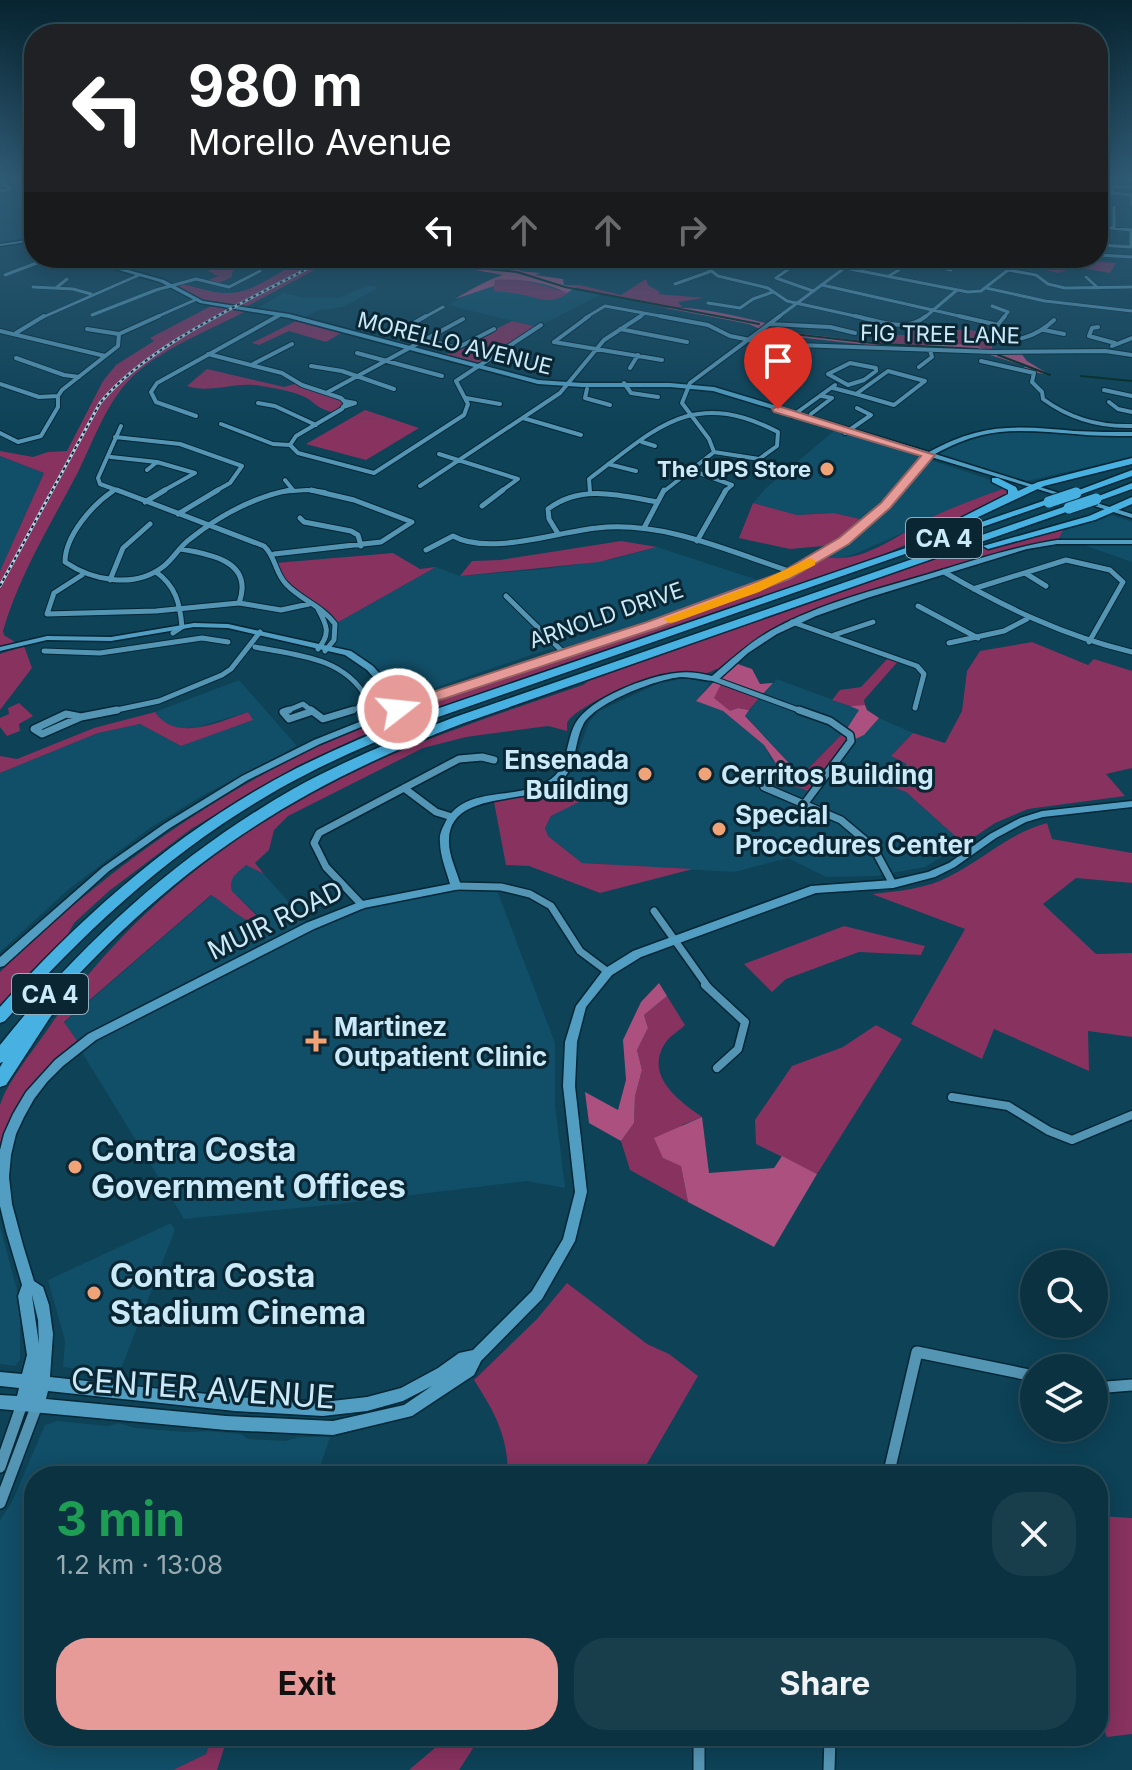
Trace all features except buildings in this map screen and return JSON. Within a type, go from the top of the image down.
[{"type":"highway","points":[[839,574],[1032,488],[1132,461]]},
{"type":"highway","name":"CA 4","points":[[2,1014],[60,949],[140,877],[211,824],[295,774],[404,724],[1132,473]]},
{"type":"highway","points":[[995,480],[1013,489],[1013,495],[1005,501]]},
{"type":"highway","name":"CA 4","points":[[0,1057],[50,994],[105,935],[174,875],[280,802],[353,764],[440,728],[1132,486]]},
{"type":"highway","points":[[890,571],[1132,502]]},
{"type":"highway","points":[[1132,502],[1127,511],[1132,518]]},
{"type":"highway","points":[[0,1080],[36,1026],[105,935]]},
{"type":"street","points":[[5,275],[24,268]]},
{"type":"street","name":"MORELLO AVENUE","points":[[114,268],[172,285],[195,300],[280,315],[474,368],[566,387],[587,389],[625,385]]},
{"type":"street","points":[[706,268],[709,272],[775,292],[796,303],[869,321],[909,326],[917,324],[957,290]]},
{"type":"street","points":[[790,268],[776,278],[813,291]]},
{"type":"street","points":[[714,452],[713,444],[688,415],[682,403],[687,386],[845,268],[957,290],[981,291],[1008,270],[1036,275],[1048,284],[1065,288],[1132,287]]},
{"type":"street","points":[[889,276],[902,268]]},
{"type":"street","points":[[941,268],[951,270]]},
{"type":"street","points":[[92,315],[172,285],[196,279],[229,287],[260,271]]},
{"type":"street","points":[[675,284],[709,272]]},
{"type":"street","points":[[16,333],[56,309],[139,275]]},
{"type":"street","points":[[1086,277],[1098,288]]},
{"type":"street","points":[[56,288],[67,279]]},
{"type":"street","points":[[822,285],[998,325]]},
{"type":"street","points":[[33,287],[91,294]]},
{"type":"street","points":[[986,288],[1045,301],[1132,311]]},
{"type":"street","points":[[708,303],[740,308],[761,295],[775,292]]},
{"type":"street","points":[[87,329],[119,334],[195,300]]},
{"type":"street","name":"FIG TREE LANE","points":[[596,349],[554,342],[568,329],[605,306],[708,325],[747,340],[867,349],[1110,352],[1132,355]]},
{"type":"street","points":[[992,306],[1008,312],[990,334],[993,352]]},
{"type":"street","points":[[443,307],[398,332],[457,348],[494,329]]},
{"type":"street","points":[[841,313],[849,307]]},
{"type":"street","points":[[813,315],[821,309]]},
{"type":"street","points":[[420,486],[566,387],[596,349],[644,314]]},
{"type":"street","points":[[869,321],[881,314]]},
{"type":"street","points":[[196,416],[156,402],[151,392],[157,383],[280,315]]},
{"type":"street","points":[[328,392],[463,319]]},
{"type":"street","points":[[989,341],[1038,336],[1054,320]]},
{"type":"street","points":[[769,324],[830,327],[855,333]]},
{"type":"street","points":[[221,424],[273,444],[290,445],[298,453],[374,473],[464,415],[468,404],[456,387],[456,381],[541,325]]},
{"type":"street","points":[[1098,327],[1092,328],[1089,336],[1115,343],[1132,338]]},
{"type":"street","points":[[620,329],[687,342]]},
{"type":"street","points":[[1044,330],[1064,334]]},
{"type":"street","points":[[0,331],[105,356]]},
{"type":"street","points":[[0,384],[39,397],[58,396],[118,346],[119,334]]},
{"type":"street","points":[[1110,352],[1115,343]]},
{"type":"street","points":[[253,364],[292,344]]},
{"type":"street","points":[[596,349],[662,360]]},
{"type":"street","points":[[866,364],[869,360],[867,349]]},
{"type":"street","points":[[919,367],[932,357],[930,350]]},
{"type":"street","points":[[357,353],[442,376]]},
{"type":"street","points":[[208,354],[282,373],[302,385],[328,392],[343,404],[296,436],[290,445]]},
{"type":"street","points":[[630,368],[638,355]]},
{"type":"street","points":[[16,358],[64,375],[79,377]]},
{"type":"street","points":[[981,361],[1034,373],[1032,382],[1042,392],[1043,399],[1058,408],[1106,426],[1132,426]]},
{"type":"street","points":[[850,363],[877,369],[858,383],[848,385],[843,382],[828,374],[850,363]]},
{"type":"street","points":[[311,366],[394,389]]},
{"type":"street","points":[[833,386],[855,395],[894,405],[925,381],[888,371],[855,395]]},
{"type":"street","points":[[793,415],[843,382]]},
{"type":"street","points":[[625,385],[636,395],[658,397]]},
{"type":"street","name":"MORELLO AVENUE","points":[[566,387],[687,386],[793,415],[995,480],[1032,488]]},
{"type":"street","points":[[587,389],[585,398],[610,405]]},
{"type":"street","points":[[1104,390],[1132,396]]},
{"type":"street","points":[[0,433],[18,442],[41,436],[58,407],[58,396]]},
{"type":"street","points":[[811,414],[832,398],[822,396]]},
{"type":"street","points":[[466,398],[500,404]]},
{"type":"street","points":[[1109,402],[1118,409],[1132,412]]},
{"type":"street","points":[[258,403],[281,406],[293,418],[316,425]]},
{"type":"street","points":[[808,405],[818,408]]},
{"type":"street","points":[[847,432],[871,415],[857,408]]},
{"type":"street","points":[[590,493],[589,479],[666,421],[688,415],[732,415],[778,432],[777,446],[759,459],[714,452],[665,488],[644,528]]},
{"type":"street","points":[[523,418],[581,435]]},
{"type":"street","points":[[121,426],[111,457],[98,478],[100,484],[264,546],[274,554],[283,581],[318,609],[329,630],[324,648]]},
{"type":"street","name":"ARNOLD DRIVE","points":[[0,963],[88,883],[189,811],[303,748],[402,707],[755,589],[844,541],[886,505],[926,457],[959,437],[993,430],[1034,428],[1132,434]]},
{"type":"street","points":[[115,437],[143,437],[189,445],[242,466],[230,483],[178,514]]},
{"type":"street","points":[[642,442],[655,446]]},
{"type":"street","points":[[439,454],[518,479],[482,506]]},
{"type":"street","points":[[111,457],[157,462],[195,473],[145,502]]},
{"type":"street","name":"MORELLO AVENUE","points":[[926,457],[1132,518]]},
{"type":"street","points":[[147,470],[157,462]]},
{"type":"street","points":[[608,464],[636,471]]},
{"type":"street","points":[[691,470],[732,485],[718,501],[697,541]]},
{"type":"street","points":[[285,480],[293,490]]},
{"type":"street","points":[[113,491],[96,502],[65,550],[65,562],[82,575],[110,580],[136,578],[156,572],[180,549],[212,526],[254,501],[293,490],[326,493],[412,522],[381,542],[274,554]]},
{"type":"street","points":[[557,532],[549,519],[548,509],[567,498],[590,493],[657,502]]},
{"type":"street","points":[[300,518],[304,522],[330,523],[347,528],[358,535],[361,546]]},
{"type":"street","points":[[110,580],[123,548],[150,524]]},
{"type":"street","points":[[426,550],[453,536],[464,542],[484,545],[600,527],[644,528],[697,541],[790,572]]},
{"type":"street","points":[[714,679],[745,651],[792,622],[944,572],[1040,544],[1132,542]]},
{"type":"street","points":[[180,549],[205,553],[234,567],[245,585],[239,603]]},
{"type":"street","points":[[973,589],[1066,560],[1118,575],[1123,582],[1089,642]]},
{"type":"street","points":[[156,572],[170,580],[177,591],[182,627]]},
{"type":"street","points":[[944,572],[1027,619],[1089,642],[1132,652]]},
{"type":"street","points":[[1025,573],[1046,586]]},
{"type":"street","points":[[82,575],[54,593],[47,614],[239,603],[281,610],[309,604]]},
{"type":"street","points":[[506,596],[563,652]]},
{"type":"street","points":[[918,606],[978,638]]},
{"type":"street","points":[[949,643],[1004,631],[1027,619]]},
{"type":"street","points":[[792,622],[917,666],[924,674],[915,708]]},
{"type":"street","points":[[832,636],[873,622]]},
{"type":"street","points":[[173,633],[182,627]]},
{"type":"street","points":[[0,651],[49,641],[99,640],[182,627],[212,627],[324,648],[361,667],[402,707]]},
{"type":"street","points":[[99,640],[212,627]]},
{"type":"street","points":[[202,638],[212,627]]},
{"type":"street","points":[[81,717],[66,714],[34,729],[42,734],[81,717],[159,701],[222,675],[231,669],[258,634]]},
{"type":"street","points":[[44,651],[93,653],[202,638],[228,642]]},
{"type":"street","points":[[93,653],[99,640]]},
{"type":"street","points":[[285,653],[295,642]]},
{"type":"street","points":[[255,647],[340,669],[362,686],[366,697],[358,708],[323,719],[310,712]]},
{"type":"street","points":[[608,972],[580,951],[551,906],[530,894],[501,887],[456,886],[444,833],[452,817],[470,804],[525,794],[553,783],[564,772],[582,720],[597,707],[661,677],[689,675],[714,679],[830,721],[850,735],[851,741],[841,757],[805,803]]},
{"type":"street","points":[[362,905],[337,880],[314,848],[314,839],[325,827],[459,759],[482,757],[494,760]]},
{"type":"street","points":[[764,787],[841,820],[873,847],[893,884]]},
{"type":"street","points":[[404,788],[436,812],[452,817]]},
{"type":"street","name":"CENTER AVENUE","points":[[0,1402],[226,1423],[333,1428],[407,1411],[469,1370],[476,1356],[537,1295],[569,1241],[581,1192],[569,1086],[571,1042],[581,1006],[608,972],[637,954],[815,889],[893,884],[931,875],[1023,820],[1042,814],[1132,804]]},
{"type":"street","name":"MUIR ROAD","points":[[30,1405],[35,1385],[25,1296],[29,1285],[6,1203],[3,1173],[14,1127],[26,1100],[40,1082],[67,1054],[92,1037],[310,926],[362,905],[456,886]]},
{"type":"street","points":[[654,911],[671,941],[705,985],[745,1022],[746,1037],[733,1059],[717,1068]]},
{"type":"street","points":[[952,1097],[1004,1104],[1018,1110],[1041,1129],[1072,1140],[1132,1115]]},
{"type":"street","points":[[890,1466],[917,1352],[1020,1373]]},
{"type":"street","name":"CENTER AVENUE","points":[[0,1379],[35,1385],[323,1409],[367,1404],[403,1394],[464,1358],[476,1356]]},
{"type":"street","points":[[1108,1387],[1132,1385]]},
{"type":"street","points":[[0,1467],[30,1405]]},
{"type":"street","points":[[0,1503],[30,1405]]},
{"type":"street","points":[[699,1746],[699,1770]]},
{"type":"street","points":[[829,1770],[830,1746]]},
{"type":"shaded area","points":[[1108,262],[1116,263],[1110,273],[1081,268],[1108,268]]},
{"type":"shaded area","points":[[211,268],[239,268],[232,272],[232,277],[217,284],[206,281],[218,276],[208,271]]},
{"type":"shaded area","points":[[288,268],[318,268],[244,308],[248,310],[173,348],[145,366],[123,387],[101,422],[18,590],[3,631],[15,642],[0,647],[0,571],[44,473],[0,456],[0,451],[33,457],[67,451],[103,381],[116,365],[154,341],[150,338],[213,305],[195,300],[172,285],[179,283],[227,293],[259,284]]},
{"type":"shaded area","points":[[473,268],[499,271],[528,268],[518,271],[563,279],[564,285],[576,287],[567,293],[533,282],[495,280],[494,286],[455,299],[503,275]]},
{"type":"shaded area","points":[[1035,268],[1072,268],[1059,273]]},
{"type":"shaded area","points":[[509,272],[603,293],[538,327],[448,305]]},
{"type":"shaded area","points":[[515,278],[567,294],[546,300],[494,291],[494,280]]},
{"type":"shaded area","points":[[646,279],[648,285],[660,292],[658,294],[704,298],[678,302],[682,307],[666,308],[564,285],[580,285],[621,295]]},
{"type":"shaded area","points":[[369,285],[378,288],[343,307],[319,310],[300,319],[258,308],[284,293],[304,298],[340,298]]},
{"type":"shaded area","points":[[666,308],[731,315],[769,324],[765,327],[779,331],[889,344],[877,346],[770,334],[749,324]]},
{"type":"shaded area","points":[[296,321],[341,333],[326,342],[289,331],[259,345],[252,343]]},
{"type":"shaded area","points":[[512,321],[538,327],[476,367],[440,357]]},
{"type":"shaded area","points":[[908,328],[925,334],[965,329],[990,334],[993,352],[862,349],[864,342],[877,343],[880,335],[913,335]]},
{"type":"shaded area","points":[[971,344],[993,352],[1020,352],[1027,361],[1050,375],[1022,370],[1025,366],[980,352],[915,350],[919,345]]},
{"type":"shaded area","points":[[207,369],[284,387],[298,383],[341,398],[346,403],[337,414],[300,395],[273,388],[242,385],[205,389],[187,386]]},
{"type":"shaded area","points":[[365,410],[419,428],[366,460],[306,444]]},
{"type":"shaded area","points":[[835,430],[923,458],[864,520],[834,513],[797,515],[753,503],[766,488]]},
{"type":"shaded area","points":[[1027,430],[1132,437],[1132,457],[1027,481],[938,455],[947,447],[976,436]]},
{"type":"shaded area","points":[[0,456],[44,473],[0,571]]},
{"type":"shaded area","points":[[927,459],[1010,486],[855,554],[836,560],[822,556],[881,509]]},
{"type":"shaded area","points":[[1010,486],[1013,489],[1005,501],[839,574],[404,724],[372,731],[295,767],[191,829],[109,891],[74,923],[60,949],[0,1016],[0,972],[35,939],[145,849],[265,773],[398,713],[677,618],[822,556],[837,558],[868,552],[941,513]]},
{"type":"shaded area","points":[[753,503],[797,515],[834,513],[864,520],[834,545],[790,549],[739,538]]},
{"type":"shaded area","points":[[1105,513],[1132,522],[1132,562],[1075,542],[1057,542],[1066,525]]},
{"type":"shaded area","points":[[1066,525],[1057,542],[987,558],[792,622],[723,670],[701,674],[673,672],[632,684],[585,707],[567,723],[567,731],[548,726],[466,737],[423,748],[288,816],[274,830],[269,850],[255,863],[264,874],[246,865],[231,883],[232,891],[264,923],[250,922],[211,895],[64,1022],[80,1045],[26,1100],[0,1172],[0,1105],[4,1095],[87,976],[168,893],[261,823],[364,767],[438,736],[583,685],[601,672],[890,571]]},
{"type":"shaded area","points":[[621,541],[657,547],[599,562],[460,576],[472,561],[500,560]]},
{"type":"shaded area","points":[[657,547],[764,582],[562,651],[549,649],[408,697],[401,695],[356,657],[329,647],[335,624],[436,567],[460,576],[545,569],[614,559]]},
{"type":"shaded area","points":[[393,553],[420,569],[436,567],[335,624],[283,581],[276,563]]},
{"type":"shaded area","points":[[1032,642],[1088,665],[1094,659],[1132,671],[1132,768],[1106,774],[1125,796],[1028,809],[995,823],[964,844],[906,792],[888,785],[907,764],[891,756],[913,733],[945,743],[962,711],[967,671],[980,651]]},
{"type":"shaded area","points":[[24,646],[32,668],[0,710],[0,654]]},
{"type":"shaded area","points":[[891,655],[901,658],[864,700],[865,705],[850,706],[832,700],[840,690],[861,687]]},
{"type":"shaded area","points":[[732,662],[752,669],[760,684],[773,683],[761,696],[722,682],[714,698],[730,711],[738,708],[749,710],[745,716],[801,776],[796,778],[795,786],[789,784],[764,745],[723,711],[696,701]]},
{"type":"shaded area","points":[[685,678],[710,683],[697,701],[723,711],[764,745],[771,759],[812,793],[851,741],[864,735],[879,718],[913,733],[891,756],[907,763],[906,792],[964,844],[925,867],[876,876],[826,877],[788,858],[734,872],[582,863],[548,836],[545,828],[551,816],[580,800],[547,792],[570,774],[589,722],[599,711],[657,684]]},
{"type":"shaded area","points":[[777,679],[860,710],[846,730],[801,776],[745,715]]},
{"type":"shaded area","points":[[239,680],[297,746],[200,797],[150,828],[69,889],[0,952],[0,773],[98,733],[140,724],[181,746],[252,720],[248,712],[198,727],[179,729],[163,722],[155,712]]},
{"type":"shaded area","points":[[721,682],[761,696],[749,710],[738,708],[730,712],[713,698]]},
{"type":"shaded area","points":[[19,703],[33,716],[19,724],[20,731],[7,736],[0,727],[0,718],[9,714],[8,708]]},
{"type":"shaded area","points":[[865,705],[879,718],[864,735],[851,741],[846,730],[859,710],[850,706]]},
{"type":"shaded area","points":[[155,712],[164,721],[186,728],[211,725],[248,712],[253,720],[181,746],[140,724],[98,733],[0,773],[0,756],[17,759],[94,728]]},
{"type":"shaded area","points":[[846,730],[851,741],[813,793],[795,786],[796,778]]},
{"type":"shaded area","points":[[538,790],[581,801],[551,816],[545,828],[548,836],[582,863],[693,869],[600,893],[529,866],[506,865],[493,797]]},
{"type":"shaded area","points":[[1047,823],[1052,839],[1132,853],[1132,883],[1076,878],[1043,904],[1096,954],[1132,953],[1132,1037],[1088,1031],[1089,1071],[994,1029],[982,1059],[911,1024],[965,929],[872,894],[912,889],[941,880],[1021,833]]},
{"type":"shaded area","name":"Martinez Outpatient Clinic","points":[[246,865],[264,874],[310,926],[362,905],[413,892],[489,886],[498,893],[555,1043],[555,1105],[565,1188],[527,1181],[184,1219],[64,1023],[212,895],[255,924],[260,917],[232,891],[230,885],[233,876]]},
{"type":"shaded area","points":[[844,926],[925,946],[921,955],[859,952],[786,979],[772,992],[744,964]]},
{"type":"shaded area","points":[[659,983],[667,996],[644,1015],[648,1028],[637,1050],[642,1070],[635,1096],[634,1123],[621,1141],[589,1123],[585,1092],[618,1110],[626,1080],[623,1040],[641,1002]]},
{"type":"shaded area","points":[[667,996],[685,1025],[668,1040],[660,1054],[661,1076],[674,1095],[702,1117],[682,1125],[663,1158],[681,1165],[688,1202],[630,1170],[621,1141],[634,1123],[635,1096],[642,1070],[637,1050],[648,1028],[644,1015]]},
{"type":"shaded area","points":[[876,1025],[902,1039],[817,1174],[756,1144],[755,1120],[792,1066],[843,1047]]},
{"type":"shaded area","points":[[702,1117],[709,1173],[774,1168],[782,1156],[817,1174],[774,1247],[688,1202],[681,1166],[663,1158],[654,1138]]},
{"type":"shaded area","points":[[171,1223],[175,1230],[119,1374],[63,1367],[65,1341],[48,1280]]},
{"type":"shaded area","points":[[0,1226],[20,1301],[20,1360],[15,1366],[0,1364]]},
{"type":"shaded area","points":[[567,1283],[647,1344],[669,1354],[698,1376],[646,1466],[507,1466],[499,1425],[474,1380],[537,1319]]},
{"type":"shaded area","points":[[57,1421],[108,1426],[119,1423],[136,1428],[208,1431],[241,1434],[248,1439],[285,1441],[300,1437],[330,1437],[320,1466],[27,1466],[45,1425]]},
{"type":"shaded area","points":[[24,1474],[24,1746],[209,1746],[206,1754],[173,1770],[0,1770],[0,1520]]},
{"type":"shaded area","points":[[1108,1517],[1132,1518],[1132,1734],[1108,1737]]},
{"type":"shaded area","points":[[209,1746],[225,1746],[217,1770],[173,1770],[206,1754]]},
{"type":"shaded area","points":[[437,1746],[475,1746],[459,1770],[409,1770]]},
{"type":"waterway","points":[[476,268],[517,272],[565,287],[759,324]]},
{"type":"waterway","points":[[767,331],[881,344],[977,349]]},
{"type":"waterway","points":[[998,355],[1050,375]]},
{"type":"waterway","points":[[1081,376],[1132,381]]},
{"type":"railway","points":[[0,586],[100,403],[121,381],[147,360],[206,322],[308,268]]},
{"type":"slow traffic","points":[[670,619],[755,589],[810,562]]},
{"type":"place","name":"The UPS Store","points":[[827,469]]},
{"type":"place","name":"Ensenada Building","points":[[645,774]]},
{"type":"place","name":"Cerritos Building","points":[[705,774]]},
{"type":"place","name":"Special Procedures Center","points":[[719,829]]},
{"type":"place","name":"Martinez Outpatient Clinic","points":[[316,1041]]},
{"type":"place","name":"Contra Costa Government Offices","points":[[75,1167]]},
{"type":"place","name":"Contra Costa Stadium Cinema","points":[[94,1293]]},
{"type":"route","points":[[398,709],[652,625],[785,576],[822,556],[861,527],[886,505],[929,455],[778,409]]}]
